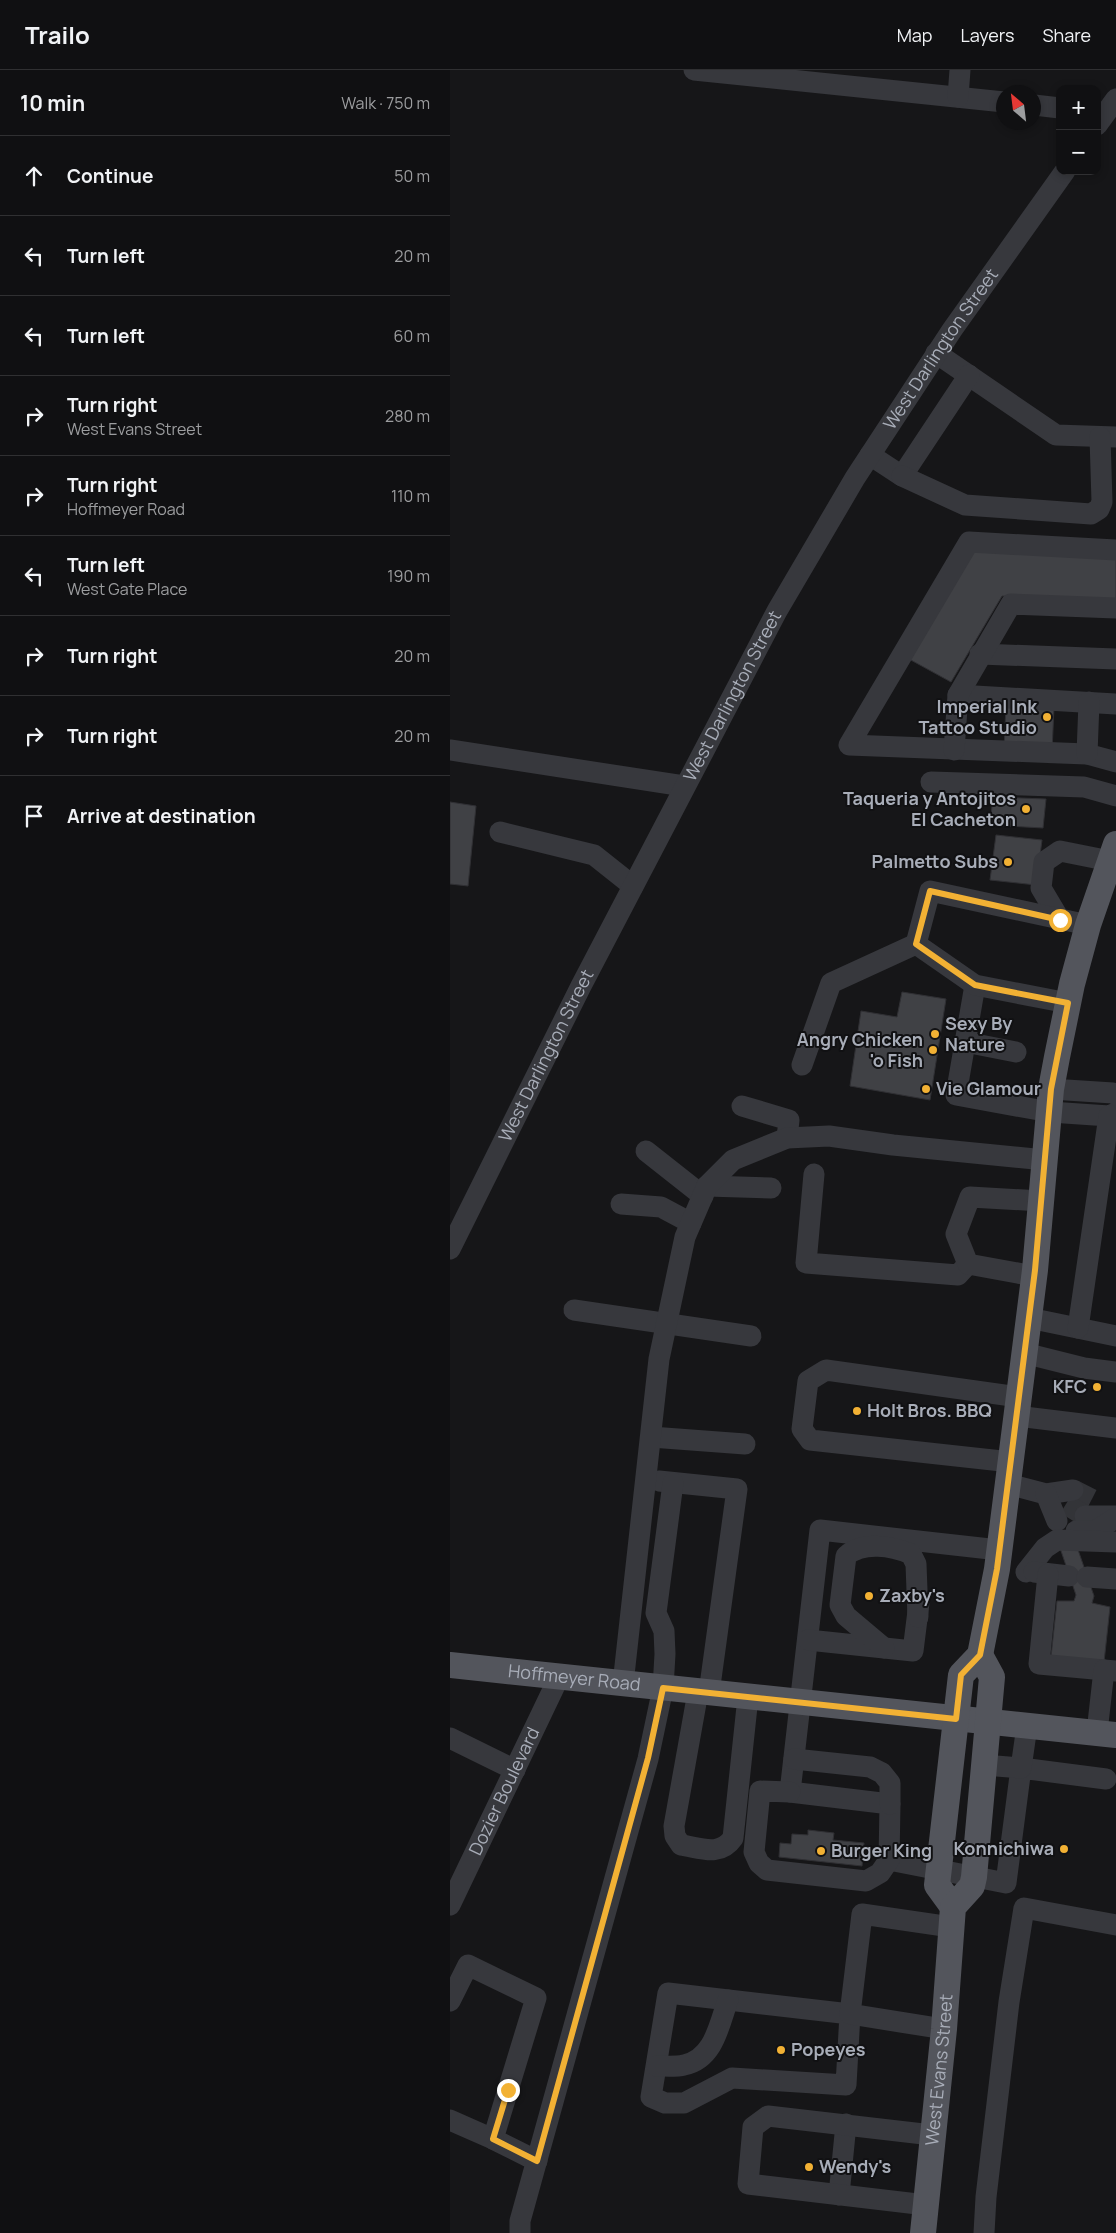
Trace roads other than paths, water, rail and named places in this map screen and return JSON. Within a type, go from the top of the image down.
[{"type":"main road","points":[[952,1917],[937,1885],[961,1675],[980,1655],[998,1560],[1034,1276],[1050,1100],[1068,1003],[1088,925],[1113,853]]},
{"type":"main road","points":[[952,1917],[972,1886],[974,1877],[992,1677],[980,1655]]},
{"type":"main road","name":"Hoffmeyer Road","points":[[450,1665],[748,1698],[1107,1734]]},
{"type":"main road","name":"West Evans Street","points":[[923,2233],[944,2029],[952,1917]]},
{"type":"street","points":[[696,70],[996,101]]},
{"type":"street","points":[[958,97],[960,70]]},
{"type":"street","points":[[1041,106],[1056,108]]},
{"type":"street","name":"West Darlington Street","points":[[450,1249],[684,786],[777,612],[870,455],[936,353],[1061,175]]},
{"type":"street","points":[[870,455],[902,476],[966,505],[1091,514],[1099,509],[1102,502],[1108,437],[1056,435],[936,353]]},
{"type":"street","points":[[902,476],[969,375]]},
{"type":"street","points":[[1116,550],[968,542],[849,745],[1088,754],[1116,762]]},
{"type":"street","points":[[954,750],[958,695],[980,654],[1011,604],[1116,608]]},
{"type":"street","points":[[980,654],[1116,659]]},
{"type":"street","points":[[958,695],[1116,704]]},
{"type":"street","points":[[1088,754],[1089,702]]},
{"type":"street","points":[[450,750],[684,786]]},
{"type":"street","points":[[931,782],[1084,787],[1116,796]]},
{"type":"street","points":[[500,832],[594,855],[633,886]]},
{"type":"street","points":[[1060,920],[1041,888],[1044,862],[1060,851],[1113,853]]},
{"type":"street","points":[[916,944],[930,891],[1088,925]]},
{"type":"street","points":[[916,944],[975,985],[1068,1003]]},
{"type":"street","points":[[802,1065],[831,983],[916,944]]},
{"type":"street","points":[[975,985],[956,1095],[1050,1100],[1113,1093],[1116,1096]]},
{"type":"street","points":[[965,1042],[1016,1052]]},
{"type":"street","points":[[1050,1100],[1113,1115],[1078,1328]]},
{"type":"street","points":[[742,1106],[789,1120],[787,1138]]},
{"type":"street","points":[[622,1684],[660,1359],[685,1237],[705,1191],[733,1160],[787,1138],[829,1136],[893,1145],[1045,1160]]},
{"type":"street","points":[[646,1151],[705,1191],[772,1188]]},
{"type":"street","points":[[814,1174],[806,1263],[958,1275],[968,1264]]},
{"type":"street","points":[[968,1264],[956,1234],[970,1197],[1041,1201]]},
{"type":"street","points":[[621,1204],[661,1208],[691,1222]]},
{"type":"street","points":[[968,1264],[1034,1276]]},
{"type":"street","points":[[574,1310],[667,1322],[751,1336]]},
{"type":"street","points":[[1029,1318],[1116,1336]]},
{"type":"street","points":[[1024,1353],[1084,1368],[1116,1372]]},
{"type":"street","points":[[1065,1505],[1009,1473],[810,1440],[802,1429],[808,1381],[826,1370],[1018,1406],[1116,1428]]},
{"type":"street","points":[[651,1437],[745,1444]]},
{"type":"street","points":[[646,1479],[737,1489],[703,1692],[674,1826],[675,1836],[681,1845],[720,1850],[728,1846],[733,1838],[748,1698]]},
{"type":"street","points":[[520,2233],[520,2221],[648,1758],[663,1688],[664,1632],[656,1614],[673,1482]]},
{"type":"street","points":[[1085,1516],[1116,1516],[1095,1531],[1085,1516]]},
{"type":"street","points":[[790,1792],[820,1530],[927,1541],[998,1560],[1026,1572],[1116,1579]]},
{"type":"street","points":[[1026,1572],[1045,1548],[1057,1540],[1116,1542]]},
{"type":"street","points":[[808,1640],[913,1651],[927,1541]]},
{"type":"street","points":[[884,1648],[846,1616],[840,1605],[846,1556],[854,1549],[868,1546],[900,1550],[912,1554],[916,1564],[918,1617]]},
{"type":"street","points":[[1048,1574],[1039,1664],[1110,1671],[1107,1734]]},
{"type":"street","name":"Dozier Boulevard","points":[[450,1905],[456,1877],[515,1770],[559,1677]]},
{"type":"street","points":[[889,1860],[1006,1883],[1027,1726]]},
{"type":"street","points":[[450,1738],[515,1770]]},
{"type":"street","points":[[794,1759],[870,1767],[882,1774],[890,1783],[890,1804],[889,1860],[880,1872],[866,1881],[767,1870],[759,1862],[754,1852],[760,1791],[790,1792],[890,1804]]},
{"type":"street","points":[[984,1765],[1106,1779]]},
{"type":"street","points":[[984,2233],[986,2197],[1009,2002],[1024,1908],[1116,1925]]},
{"type":"street","points":[[944,2029],[850,2014],[668,1994],[651,2097],[665,2103],[684,2103],[732,2078],[846,2081],[850,2014],[862,1914],[952,1917]]},
{"type":"street","points":[[450,2001],[468,1965],[536,1998],[493,2139]]},
{"type":"street","points":[[657,2066],[684,2066],[704,2058],[713,2042],[728,2000]]},
{"type":"street","points":[[926,2205],[748,2184],[753,2127],[768,2116],[932,2135]]},
{"type":"street","points":[[450,2120],[537,2161]]},
{"type":"street","points":[[839,2195],[846,2124]]},
{"type":"tunnel","points":[[1073,1490],[1093,1500]]},
{"type":"tunnel","points":[[1066,1504],[1085,1516]]},
{"type":"place","name":"Imperial Ink Tattoo Studio","points":[[1047,717]]},
{"type":"place","name":"Taqueria y Antojitos El Cacheton","points":[[1026,809]]},
{"type":"place","name":"Palmetto Subs","points":[[1008,862]]},
{"type":"place","name":"Sexy By Nature","points":[[935,1034]]},
{"type":"place","name":"Angry Chicken 'o Fish","points":[[933,1050]]},
{"type":"place","name":"Vie Glamour","points":[[926,1089]]},
{"type":"place","name":"KFC","points":[[1097,1387]]},
{"type":"place","name":"Holt Bros. BBQ","points":[[857,1411]]},
{"type":"place","name":"Zaxby's","points":[[869,1596]]},
{"type":"place","name":"Konnichiwa","points":[[1064,1849]]},
{"type":"place","name":"Burger King","points":[[821,1851]]},
{"type":"place","name":"Popeyes","points":[[781,2050]]},
{"type":"place","name":"Wendy's","points":[[809,2167]]}]
